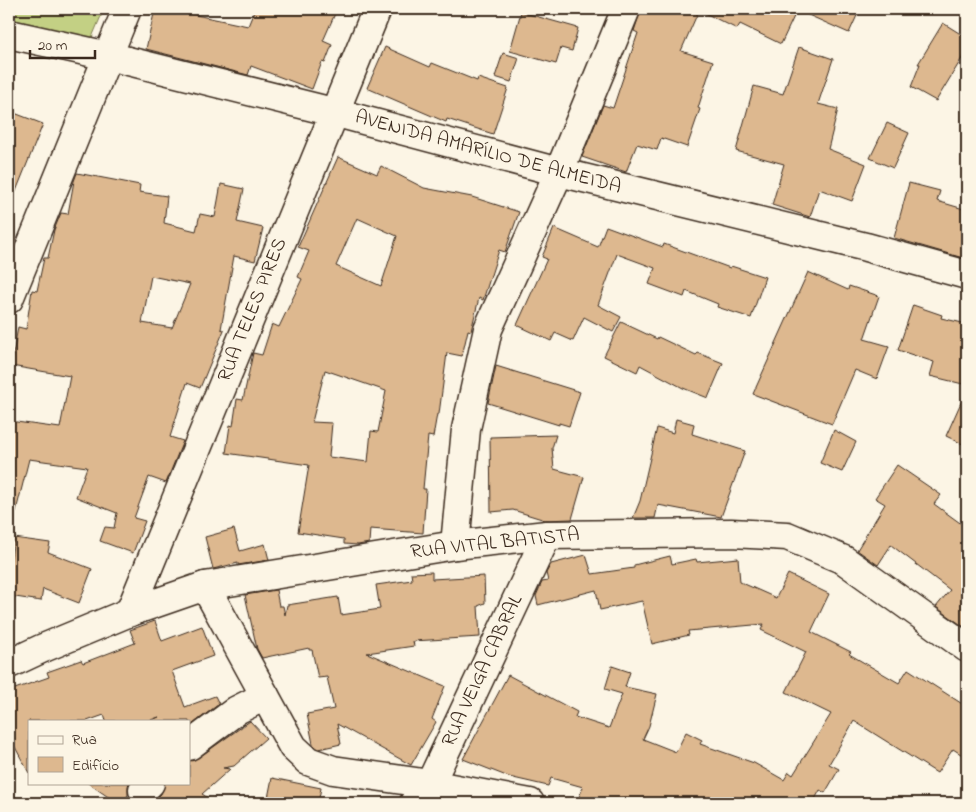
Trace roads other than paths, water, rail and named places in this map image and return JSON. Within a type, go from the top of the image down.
[{"type":"street","points":[[9,299],[127,9]]},
{"type":"street","name":"RUA TELES PIRES","points":[[130,612],[333,112],[377,9]]},
{"type":"street","points":[[455,545],[466,429],[488,329],[559,172],[626,9]]},
{"type":"street","name":"AVENIDA AMARÍLIO DE ALMEIDA","points":[[9,34],[108,56],[333,112],[559,172],[866,247],[967,275]]},
{"type":"street","name":"RUA VITAL BATISTA","points":[[9,664],[40,649],[130,612],[205,586],[455,545],[547,535],[730,533],[787,536],[844,560],[967,648]]},
{"type":"street","name":"RUA VEIGA CABRAL","points":[[422,794],[547,535]]},
{"type":"street","points":[[205,586],[293,747],[308,761],[422,794],[530,803]]},
{"type":"street","points":[[190,745],[237,710],[265,696]]}]
